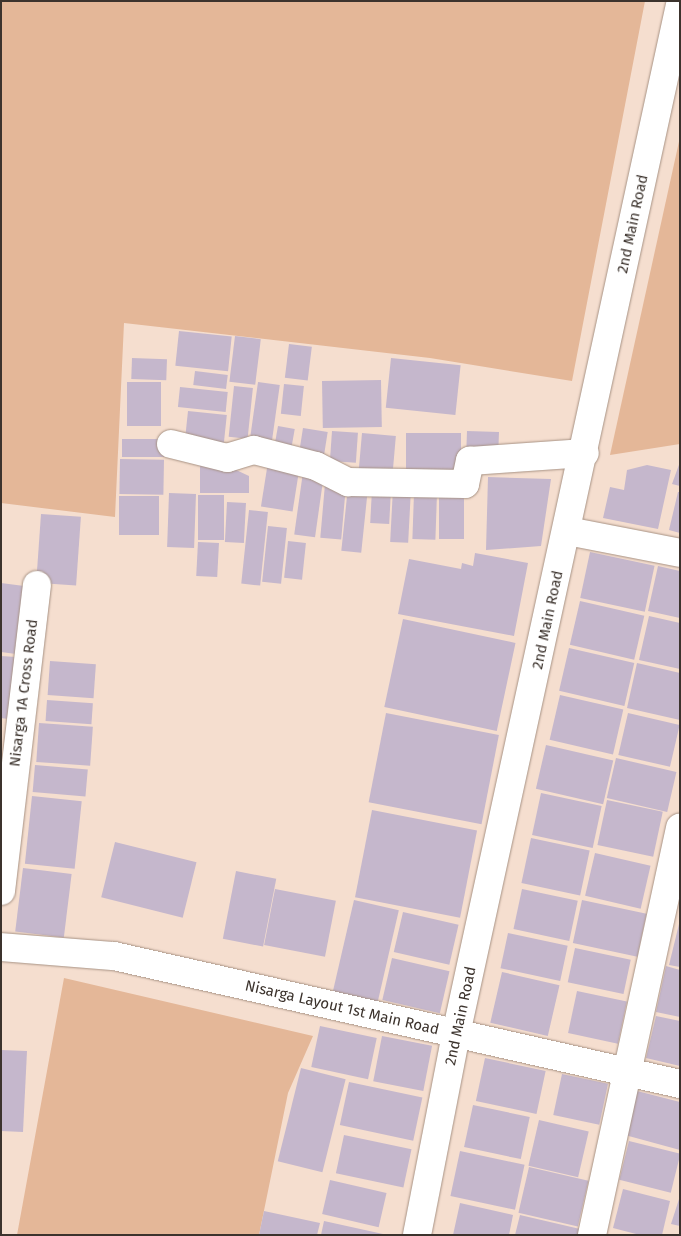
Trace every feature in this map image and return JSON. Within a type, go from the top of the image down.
[{"type":"street","name":"2nd Main Road","points":[[417,1235],[456,1034],[585,453],[680,5]]},
{"type":"street","points":[[171,444],[227,458],[254,450],[316,466],[348,482],[465,484],[470,461],[585,453]]},
{"type":"street","points":[[567,531],[680,553]]},
{"type":"street","name":"Nisarga 1A Cross Road","points":[[1,891],[37,585]]},
{"type":"street","points":[[592,1235],[680,827]]},
{"type":"street","name":"Nisarga Layout 1st Main Road","points":[[1,947],[114,956],[680,1084]]},
{"type":"shaded area","points":[[1,1],[645,1],[572,381],[430,358],[124,323],[115,517],[1,503]]},
{"type":"shaded area","points":[[680,137],[680,444],[610,455]]},
{"type":"shaded area","points":[[64,978],[313,1036],[288,1093],[259,1235],[17,1235]]},
{"type":"building","points":[[179,331],[232,337],[228,371],[175,366]]},
{"type":"building","points":[[235,336],[261,339],[255,385],[229,382]]},
{"type":"building","points":[[289,344],[312,347],[308,381],[285,378]]},
{"type":"building","points":[[132,358],[167,359],[166,380],[131,379]]},
{"type":"building","points":[[391,358],[461,365],[455,415],[386,408]]},
{"type":"building","points":[[195,371],[228,375],[226,389],[193,385]]},
{"type":"building","points":[[381,380],[382,427],[323,428],[322,381]]},
{"type":"building","points":[[127,382],[161,382],[161,426],[127,426]]},
{"type":"building","points":[[258,382],[280,385],[271,450],[249,447]]},
{"type":"building","points":[[284,384],[304,386],[301,416],[281,414]]},
{"type":"building","points":[[234,386],[253,388],[248,439],[229,437]]},
{"type":"building","points":[[180,387],[228,392],[226,412],[178,407]]},
{"type":"building","points":[[188,411],[227,415],[223,447],[185,443]]},
{"type":"building","points":[[278,426],[295,429],[290,457],[273,454]]},
{"type":"building","points":[[303,428],[328,432],[323,462],[298,458]]},
{"type":"building","points":[[332,431],[358,433],[356,463],[330,461]]},
{"type":"building","points":[[467,431],[499,432],[498,453],[466,452]]},
{"type":"building","points":[[362,433],[396,436],[392,479],[358,476]]},
{"type":"building","points":[[406,433],[461,433],[461,478],[406,478]]},
{"type":"building","points":[[122,439],[164,439],[164,457],[122,457]]},
{"type":"building","points":[[120,459],[164,460],[163,495],[119,494]]},
{"type":"building","points":[[200,462],[219,462],[249,476],[249,493],[200,493]]},
{"type":"building","points":[[268,462],[300,467],[293,511],[261,506]]},
{"type":"building","points":[[680,462],[680,486],[672,484]]},
{"type":"building","points":[[647,465],[671,470],[658,529],[603,518],[610,487],[624,490],[627,470]]},
{"type":"building","points":[[303,472],[324,475],[315,537],[294,534]]},
{"type":"building","points":[[488,477],[551,479],[541,546],[486,550]]},
{"type":"building","points":[[325,484],[346,486],[341,540],[320,538]]},
{"type":"building","points":[[348,487],[368,489],[361,553],[341,551]]},
{"type":"building","points":[[393,488],[411,489],[408,543],[390,542]]},
{"type":"building","points":[[372,489],[391,490],[389,524],[370,523]]},
{"type":"building","points":[[678,492],[680,492],[680,533],[669,530]]},
{"type":"building","points":[[169,493],[196,494],[194,548],[167,547]]},
{"type":"building","points":[[414,493],[437,494],[435,540],[412,539]]},
{"type":"building","points":[[198,495],[224,495],[224,540],[198,540]]},
{"type":"building","points":[[439,495],[464,495],[464,539],[439,539]]},
{"type":"building","points":[[119,496],[159,496],[159,535],[119,535]]},
{"type":"building","points":[[227,502],[246,503],[244,543],[225,542]]},
{"type":"building","points":[[249,510],[268,512],[260,586],[241,584]]},
{"type":"building","points":[[41,514],[81,517],[76,586],[36,583]]},
{"type":"building","points":[[268,526],[287,528],[281,584],[262,582]]},
{"type":"building","points":[[288,541],[306,543],[302,580],[284,578]]},
{"type":"building","points":[[198,542],[219,543],[217,577],[196,576]]},
{"type":"building","points":[[590,552],[655,566],[645,612],[580,598]]},
{"type":"building","points":[[475,553],[528,563],[514,636],[398,614],[409,559],[461,569],[462,563],[473,566]]},
{"type":"building","points":[[658,566],[680,571],[680,618],[648,611]]},
{"type":"building","points":[[1,583],[24,586],[16,654],[1,652]]},
{"type":"building","points":[[580,601],[644,616],[634,660],[570,645]]},
{"type":"building","points":[[649,616],[680,623],[680,669],[639,660]]},
{"type":"building","points":[[403,619],[515,643],[497,731],[384,707]]},
{"type":"building","points":[[569,648],[634,663],[624,706],[559,691]]},
{"type":"building","points":[[1,656],[16,657],[8,719],[1,718]]},
{"type":"building","points":[[50,661],[96,664],[94,698],[48,695]]},
{"type":"building","points":[[637,663],[680,673],[680,720],[627,708]]},
{"type":"building","points":[[560,695],[623,710],[613,754],[550,740]]},
{"type":"building","points":[[47,700],[93,703],[91,724],[46,721]]},
{"type":"building","points":[[386,713],[499,735],[482,824],[369,802]]},
{"type":"building","points":[[628,713],[680,725],[670,767],[618,755]]},
{"type":"building","points":[[39,723],[93,727],[90,766],[36,762]]},
{"type":"building","points":[[546,745],[613,761],[603,804],[536,789]]},
{"type":"building","points":[[616,758],[676,772],[667,812],[607,798]]},
{"type":"building","points":[[35,765],[88,770],[85,797],[33,792]]},
{"type":"building","points":[[541,793],[602,806],[593,848],[532,835]]},
{"type":"building","points":[[32,796],[82,801],[75,869],[25,864]]},
{"type":"building","points":[[607,800],[663,812],[653,857],[597,845]]},
{"type":"building","points":[[372,810],[477,830],[460,918],[355,897]]},
{"type":"building","points":[[531,838],[590,850],[580,895],[521,883]]},
{"type":"building","points":[[115,842],[197,862],[183,918],[101,897]]},
{"type":"building","points":[[595,853],[651,866],[641,909],[585,896]]},
{"type":"building","points":[[23,868],[72,874],[64,937],[15,932]]},
{"type":"building","points":[[236,871],[276,879],[263,947],[223,939]]},
{"type":"building","points":[[275,889],[336,901],[325,957],[264,945]]},
{"type":"building","points":[[522,889],[578,901],[569,941],[513,929]]},
{"type":"building","points":[[354,900],[399,910],[377,1003],[333,993]]},
{"type":"building","points":[[582,900],[647,914],[637,957],[573,943]]},
{"type":"building","points":[[403,912],[459,925],[449,965],[394,952]]},
{"type":"building","points":[[680,920],[680,967],[669,965]]},
{"type":"building","points":[[508,933],[568,946],[560,981],[501,968]]},
{"type":"building","points":[[575,948],[631,960],[623,994],[568,982]]},
{"type":"building","points":[[392,958],[449,971],[440,1013],[382,1000]]},
{"type":"building","points":[[666,966],[680,970],[680,1017],[656,1012]]},
{"type":"building","points":[[502,972],[559,985],[548,1036],[490,1023]]},
{"type":"building","points":[[577,991],[627,1002],[618,1044],[568,1033]]},
{"type":"building","points":[[656,1016],[680,1021],[680,1066],[646,1058]]},
{"type":"building","points":[[320,1026],[377,1038],[368,1079],[311,1067]]},
{"type":"building","points":[[382,1036],[432,1046],[423,1091],[373,1081]]},
{"type":"building","points":[[1,1050],[27,1051],[23,1132],[1,1131]]},
{"type":"building","points":[[485,1058],[546,1071],[536,1114],[476,1101]]},
{"type":"building","points":[[301,1068],[346,1079],[322,1172],[278,1161]]},
{"type":"building","points":[[562,1074],[608,1084],[599,1125],[553,1115]]},
{"type":"building","points":[[349,1082],[422,1098],[413,1141],[340,1125]]},
{"type":"building","points":[[637,1091],[680,1102],[680,1150],[625,1135]]},
{"type":"building","points":[[473,1105],[530,1117],[521,1159],[464,1147]]},
{"type":"building","points":[[539,1120],[589,1131],[578,1177],[528,1166]]},
{"type":"building","points":[[344,1135],[411,1149],[403,1187],[336,1173]]},
{"type":"building","points":[[629,1141],[680,1154],[671,1193],[619,1180]]},
{"type":"building","points":[[460,1151],[525,1165],[515,1210],[450,1196]]},
{"type":"building","points":[[529,1167],[588,1181],[578,1227],[518,1213]]},
{"type":"building","points":[[330,1180],[387,1193],[379,1227],[322,1214]]},
{"type":"building","points":[[623,1189],[670,1201],[662,1235],[640,1235],[613,1228]]},
{"type":"building","points":[[680,1196],[680,1226],[671,1224]]},
{"type":"building","points":[[460,1203],[513,1215],[509,1235],[453,1235]]},
{"type":"building","points":[[264,1211],[320,1223],[317,1235],[259,1235]]},
{"type":"building","points":[[520,1215],[580,1229],[578,1235],[515,1235]]},
{"type":"building","points":[[324,1221],[383,1234],[383,1235],[321,1235]]}]
